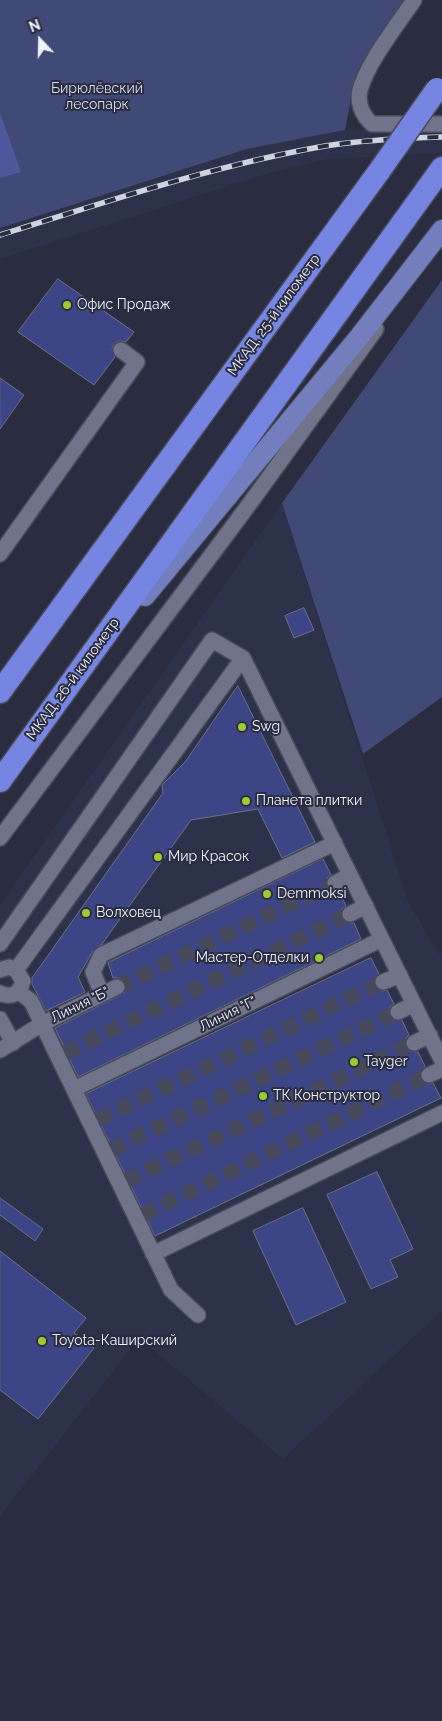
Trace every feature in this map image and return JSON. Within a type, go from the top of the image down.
[{"type":"highway","name":"МКАД, 25-й километр","points":[[0,692],[440,86]]},
{"type":"highway","name":"МКАД, 26-й километр","points":[[0,781],[442,168]]},
{"type":"main road","points":[[59,700],[360,336],[442,230]]},
{"type":"street","points":[[414,0],[366,75],[360,90],[360,108],[364,117],[372,124],[442,124]]},
{"type":"street","points":[[0,838],[346,374],[442,230]]},
{"type":"street","points":[[0,554],[137,362],[121,350]]},
{"type":"street","points":[[0,944],[212,640],[243,658],[442,1061]]},
{"type":"street","points":[[7,969],[243,658]]},
{"type":"street","points":[[102,994],[92,972],[101,955],[335,843]]},
{"type":"street","points":[[335,883],[350,875]]},
{"type":"street","points":[[350,914],[366,906]]},
{"type":"street","name":"Линия \"Г\"","points":[[74,1090],[382,939]]},
{"type":"street","points":[[0,948],[7,969],[22,981],[18,992],[14,995],[1,995]]},
{"type":"street","points":[[383,982],[400,975]]},
{"type":"street","name":"Линия \"Б\"","points":[[6,1047],[42,1024],[117,987]]},
{"type":"street","points":[[18,992],[31,1001],[42,1024],[61,1055],[74,1090],[94,1122],[139,1216],[171,1290],[198,1315]]},
{"type":"street","points":[[398,1012],[414,1004]]},
{"type":"street","points":[[0,1019],[6,1047]]},
{"type":"street","points":[[414,1043],[430,1035]]},
{"type":"street","points":[[154,1254],[442,1113]]},
{"type":"shaded area","points":[[0,113],[21,172],[0,178]]},
{"type":"shaded area","points":[[442,128],[442,153],[328,159],[266,174],[0,259],[0,228],[247,149],[345,130]]},
{"type":"shaded area","points":[[282,503],[408,902],[442,958],[442,1311],[283,1459],[139,1338],[0,1516],[0,905]]},
{"type":"green space","name":"Бирюлёвский лесопарк","points":[[0,0],[408,0],[354,84],[345,130],[247,149],[0,228]]},
{"type":"green space","points":[[442,280],[442,697],[363,754],[282,503]]},
{"type":"building","name":"Офис Продаж","points":[[58,279],[134,332],[126,342],[118,341],[114,344],[112,349],[115,357],[94,385],[18,332]]},
{"type":"building","points":[[0,378],[24,395],[0,429]]},
{"type":"building","points":[[304,608],[314,630],[294,638],[285,616]]},
{"type":"building","points":[[238,686],[315,842],[282,858],[258,809],[191,820],[102,944],[93,951],[78,977],[85,992],[46,1011],[32,984],[32,978],[163,793],[162,785],[185,762]]},
{"type":"building","points":[[323,859],[331,875],[327,878],[327,887],[330,891],[339,891],[346,906],[342,909],[341,918],[345,922],[354,923],[361,939],[78,1077],[55,1028],[124,993],[125,982],[118,978],[113,978],[108,963]]},
{"type":"building","name":"ТК Конструктор","points":[[371,958],[379,974],[374,980],[375,986],[381,991],[387,990],[394,1004],[390,1007],[389,1016],[393,1020],[402,1020],[409,1035],[406,1038],[405,1047],[409,1051],[418,1052],[425,1066],[420,1074],[421,1079],[428,1084],[433,1083],[441,1098],[155,1236],[86,1094]]},
{"type":"building","points":[[377,1172],[413,1249],[390,1260],[398,1277],[371,1289],[327,1195]]},
{"type":"building","points":[[0,1198],[43,1229],[35,1241],[0,1215]]},
{"type":"building","points":[[303,1208],[346,1302],[296,1325],[253,1231]]},
{"type":"building","name":"Toyota-Каширский","points":[[0,1251],[86,1318],[74,1333],[94,1348],[38,1419],[0,1390]]},
{"type":"tunnel","points":[[117,987],[335,883]]},
{"type":"tunnel","points":[[65,1053],[350,914]]},
{"type":"tunnel","points":[[97,1120],[383,982]]},
{"type":"tunnel","points":[[111,1150],[398,1012]]},
{"type":"tunnel","points":[[126,1181],[414,1043]]},
{"type":"tunnel","points":[[142,1215],[429,1075]]},
{"type":"railway","points":[[0,235],[120,197],[243,163],[354,142],[442,137]]},
{"type":"place","name":"Офис Продаж","points":[[67,305]]},
{"type":"place","name":"Swg","points":[[242,727]]},
{"type":"place","name":"Планета плитки","points":[[246,801]]},
{"type":"place","name":"Мир Красок","points":[[158,857]]},
{"type":"place","name":"Demmoksi","points":[[267,894]]},
{"type":"place","name":"Волховец","points":[[86,913]]},
{"type":"place","name":"Мастер-Отделки","points":[[319,958]]},
{"type":"place","name":"Tayger","points":[[354,1062]]},
{"type":"place","name":"ТК Конструктор","points":[[263,1096]]},
{"type":"place","name":"Toyota-Каширский","points":[[42,1341]]}]
